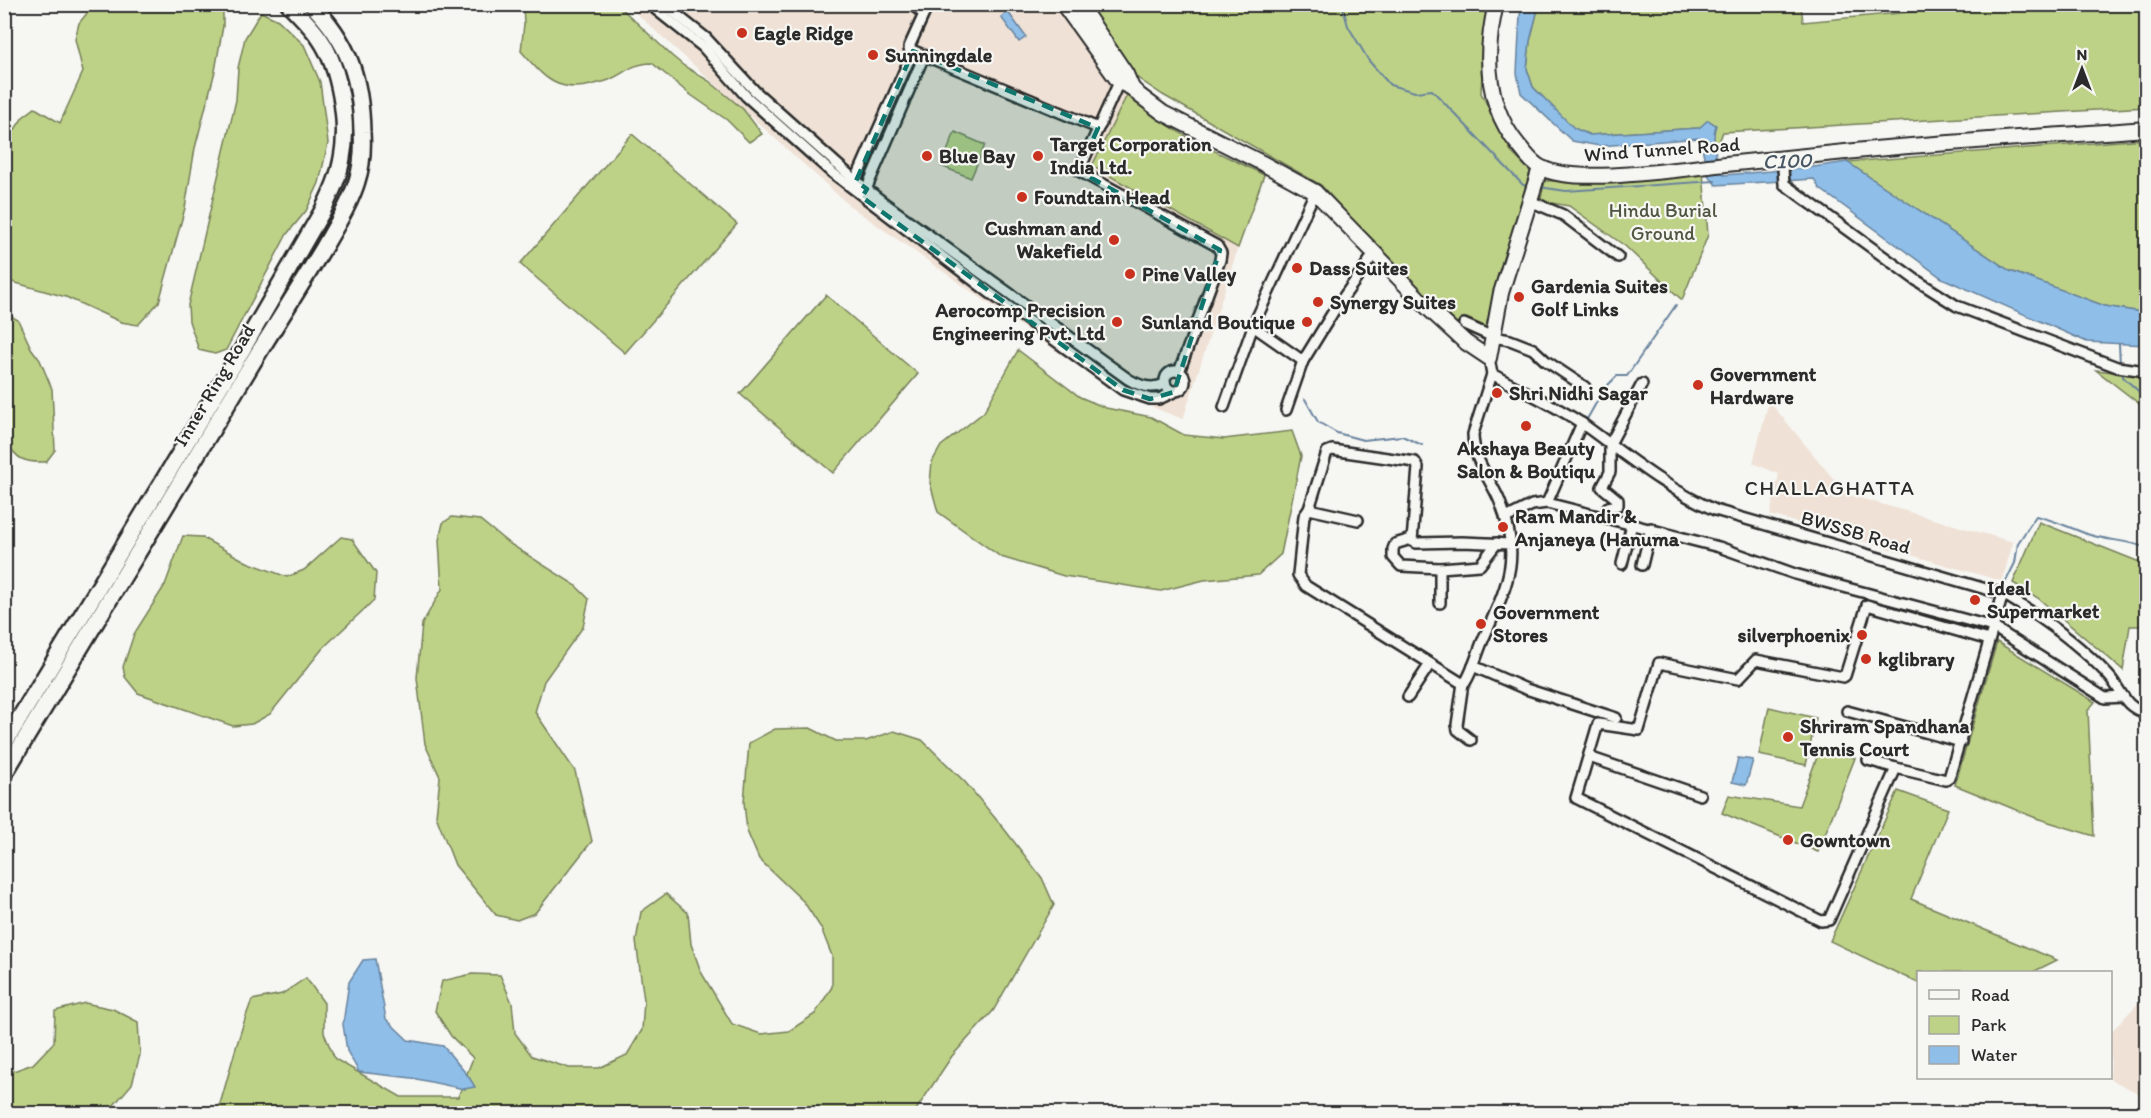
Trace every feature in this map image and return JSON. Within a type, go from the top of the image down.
[{"type":"main road","name":"Inner Ring Road","points":[[4,774],[245,361],[335,186],[343,158],[343,109],[330,58],[321,40],[289,4]]},
{"type":"main road","name":"Inner Ring Road","points":[[4,744],[245,361],[300,287],[354,192],[360,172],[362,125],[358,83],[350,60],[334,29],[311,4]]},
{"type":"street","points":[[644,4],[660,6],[703,47],[746,96],[854,185],[1128,379],[1148,387],[1156,388],[1165,384]]},
{"type":"street","points":[[911,4],[924,14],[909,47],[913,51],[1098,128]]},
{"type":"street","points":[[1063,4],[1126,82],[1163,113],[1316,192],[1374,254],[1447,326],[1489,358]]},
{"type":"street","points":[[1078,4],[1126,82]]},
{"type":"street","points":[[1471,740],[1458,730],[1457,726],[1463,683],[1467,681],[1510,575],[1511,544],[1506,518],[1499,500],[1480,467],[1473,443],[1473,434],[1492,374],[1489,358],[1501,293],[1540,168],[1516,142],[1503,123],[1491,90],[1491,27],[1496,4]]},
{"type":"street","points":[[854,185],[913,51]]},
{"type":"street","points":[[865,193],[924,56]]},
{"type":"street","points":[[1126,82],[1098,128],[1080,171],[1217,246],[1220,250],[1220,260],[1179,372]]},
{"type":"street","name":"Wind Tunnel Road","points":[[1540,168],[1568,175],[1611,175],[1724,164],[1781,163],[2146,129]]},
{"type":"street","points":[[1781,163],[1784,184],[1916,280],[1957,306],[2121,368],[2146,371]]},
{"type":"street","points":[[1224,407],[1253,326],[1316,192]]},
{"type":"street","points":[[1533,192],[1618,257]]},
{"type":"street","points":[[865,193],[990,293],[1123,390],[1150,399],[1160,399],[1180,390],[1185,382],[1184,376],[1173,371],[1167,375],[1165,384],[1174,392]]},
{"type":"street","points":[[1286,410],[1303,361],[1335,309],[1374,254]]},
{"type":"street","points":[[1464,324],[1492,337],[1509,340],[1533,349],[1546,361],[1585,387]]},
{"type":"street","points":[[1253,326],[1303,361]]},
{"type":"street","name":"BWSSB Road","points":[[1492,374],[1582,423],[1668,487],[1715,510],[2003,594],[2072,642],[2109,676],[2135,710],[2146,713]]},
{"type":"street","points":[[1608,507],[1619,503],[1602,487],[1610,472],[1610,444],[1642,384]]},
{"type":"street","points":[[1548,503],[1582,423]]},
{"type":"street","points":[[1410,538],[1418,467],[1415,462],[1332,450],[1327,452],[1309,509],[1304,516],[1298,575],[1301,580],[1463,683]]},
{"type":"street","points":[[1506,518],[1532,505],[1548,503],[1651,528],[1735,552],[1795,574],[1993,627],[2082,686],[2105,698],[2124,698]]},
{"type":"street","points":[[1309,509],[1358,520]]},
{"type":"street","points":[[1622,564],[1632,524]]},
{"type":"street","points":[[1642,565],[1651,528]]},
{"type":"street","points":[[1410,538],[1416,543],[1511,544]]},
{"type":"street","points":[[1410,538],[1395,544],[1393,549],[1396,563],[1401,566],[1440,568],[1480,565],[1497,543]]},
{"type":"street","points":[[1440,568],[1440,603]]},
{"type":"street","points":[[1868,760],[1948,780],[2003,594]]},
{"type":"street","points":[[1896,768],[1831,918],[1821,921],[1576,799],[1599,723],[1640,729],[1659,663],[1738,679],[1756,660],[1843,677],[1867,605],[1989,640]]},
{"type":"street","points":[[1408,698],[1430,664]]},
{"type":"street","points":[[1473,666],[1526,689],[1616,718]]},
{"type":"street","points":[[1847,711],[1961,742]]},
{"type":"street","points":[[1589,757],[1700,795]]},
{"type":"highlighted area","points":[[913,51],[1098,128],[1079,171],[1220,250],[1174,392],[1150,399],[1123,390],[862,197],[867,189],[856,181]]},
{"type":"shaded area","points":[[627,5],[1088,5],[1136,77],[1092,166],[1238,248],[1183,419],[1116,393],[850,206]]},
{"type":"shaded area","points":[[1769,401],[1846,494],[2013,542],[2002,581],[1770,515],[1779,474],[1753,463]]},
{"type":"shaded area","points":[[2146,995],[2146,1097],[2110,1079],[2112,1079],[2112,1031]]},
{"type":"green space","points":[[112,5],[223,5],[223,26],[215,71],[195,148],[185,208],[159,302],[138,325],[121,322],[66,297],[5,280],[5,132],[14,131],[23,117],[35,108],[60,123],[83,72],[75,39],[79,23],[89,11]]},
{"type":"green space","points":[[523,5],[618,5],[684,66],[709,81],[743,109],[762,134],[749,142],[727,120],[688,93],[652,63],[633,67],[609,80],[591,85],[568,87],[551,80],[543,75],[521,51],[524,24]]},
{"type":"green space","points":[[1088,5],[1480,5],[1479,9],[1489,15],[1484,33],[1481,93],[1512,153],[1532,173],[1496,283],[1484,337],[1457,327],[1387,259],[1321,185],[1163,95],[1136,77]]},
{"type":"green space","points":[[1539,5],[1801,5],[1803,22],[1988,5],[2146,5],[2146,107],[1723,132],[1719,142],[1715,144],[1713,133],[1699,128],[1590,135],[1573,128],[1533,87],[1527,69],[1530,41]]},
{"type":"green space","points":[[261,12],[278,20],[304,45],[320,82],[328,143],[319,183],[306,211],[287,234],[226,350],[215,354],[199,350],[189,321],[188,305],[236,100],[238,68],[245,38]]},
{"type":"green space","points":[[1129,91],[1158,118],[1175,129],[1264,175],[1238,248],[1092,166]]},
{"type":"green space","points":[[955,132],[985,145],[971,178],[941,166]]},
{"type":"green space","points":[[632,134],[737,224],[625,353],[520,264]]},
{"type":"green space","points":[[2146,139],[2146,313],[2105,306],[2010,271],[1847,162]]},
{"type":"green space","name":"Hindu Burial Ground","points":[[1703,172],[1708,235],[1682,300],[1625,246],[1569,206],[1540,201],[1545,181],[1658,178]]},
{"type":"green space","points":[[826,295],[918,374],[833,473],[740,394]]},
{"type":"green space","points":[[5,313],[18,320],[31,348],[40,360],[52,389],[55,450],[46,462],[31,462],[17,456],[5,440]]},
{"type":"green space","points":[[1018,350],[1080,397],[1106,408],[1151,417],[1184,435],[1224,439],[1292,431],[1301,456],[1281,554],[1258,575],[1204,580],[1161,591],[1064,576],[1001,557],[938,512],[930,483],[932,462],[941,446],[984,412]]},
{"type":"green space","points":[[2096,370],[2146,376],[2146,409]]},
{"type":"green space","points":[[452,517],[480,520],[507,542],[575,585],[589,599],[583,627],[544,681],[535,712],[575,771],[592,841],[535,913],[517,920],[496,915],[455,865],[436,816],[440,777],[425,744],[417,678],[422,624],[442,589],[439,540],[443,523]]},
{"type":"green space","points":[[2039,522],[2146,563],[2146,626],[2130,626],[2123,670],[2038,598],[2013,583]]},
{"type":"green space","points":[[183,536],[201,537],[247,562],[287,577],[304,570],[341,537],[352,539],[376,573],[374,600],[323,648],[270,714],[252,724],[233,726],[138,693],[125,677],[123,667],[134,634],[165,585]]},
{"type":"green space","points":[[1997,642],[2095,702],[2088,710],[2094,836],[2036,818],[1955,785]]},
{"type":"green space","name":"Shriram Spandhana Tennis Court","points":[[1769,707],[1816,718],[1806,765],[1759,755]]},
{"type":"green space","points":[[810,728],[836,741],[866,741],[894,731],[922,740],[965,782],[1005,830],[1042,878],[1054,905],[993,1011],[952,1056],[914,1113],[217,1114],[237,1042],[252,1000],[282,994],[306,978],[324,1003],[324,1033],[335,1059],[401,1097],[458,1097],[473,1058],[451,1036],[435,1011],[442,981],[472,974],[500,975],[512,1003],[515,1033],[532,1056],[569,1068],[599,1068],[627,1055],[642,1030],[644,1000],[636,941],[641,912],[666,894],[688,913],[691,944],[701,972],[732,1024],[761,1034],[789,1031],[815,1014],[832,987],[832,956],[821,928],[804,902],[759,859],[747,831],[744,802],[749,743],[775,729]]},
{"type":"green space","points":[[1820,749],[1855,758],[1818,852],[1722,813],[1729,795],[1799,806]]},
{"type":"green space","points":[[1898,791],[1948,809],[1911,899],[2057,960],[2035,971],[1917,971],[1917,983],[1830,941]]},
{"type":"green space","points":[[85,1003],[113,1009],[138,1022],[140,1055],[132,1084],[107,1113],[5,1113],[5,1074],[33,1064],[54,1042],[55,1011]]},
{"type":"water","points":[[1523,5],[1539,5],[1530,41],[1527,69],[1533,87],[1574,128],[1590,135],[1699,128],[1708,120],[1716,125],[1715,151],[1724,175],[1847,162],[2010,271],[2105,306],[2146,313],[2146,345],[2087,342],[1942,278],[1819,188],[1814,179],[1716,185],[1708,175],[1700,138],[1600,146],[1572,141],[1521,93],[1517,73],[1520,15]]},
{"type":"water","points":[[1008,12],[1026,37],[1019,42],[1001,17]]},
{"type":"water","points":[[1738,758],[1753,760],[1746,785],[1732,782]]},
{"type":"water","points":[[375,959],[386,1019],[408,1040],[443,1046],[475,1087],[464,1089],[412,1078],[359,1072],[347,1051],[343,1024],[349,982],[363,960]]},
{"type":"waterway","points":[[1342,4],[1348,26],[1369,61],[1390,85],[1415,92],[1432,90],[1523,185],[1530,186]]},
{"type":"waterway","points":[[1539,187],[1566,191],[1715,181]]},
{"type":"waterway","points":[[1586,421],[1604,389],[1617,376],[1627,376],[1676,305]]},
{"type":"waterway","points":[[2119,344],[2120,364]]},
{"type":"waterway","points":[[2122,369],[2123,377],[2146,398]]},
{"type":"waterway","points":[[1305,399],[1318,422],[1337,433],[1363,440],[1402,436],[1422,445]]},
{"type":"waterway","points":[[2005,583],[2015,563],[2018,543],[2036,516],[2090,535],[2133,543],[2146,548]]},
{"type":"place","name":"Eagle Ridge","points":[[742,33]]},
{"type":"place","name":"Sunningdale","points":[[873,55]]},
{"type":"place","name":"Blue Bay","points":[[927,156]]},
{"type":"place","name":"Target Corporation India Ltd.","points":[[1038,156]]},
{"type":"place","name":"Foundtain Head","points":[[1022,197]]},
{"type":"place","name":"Cushman and Wakefield","points":[[1114,240]]},
{"type":"place","name":"Dass Suites","points":[[1297,268]]},
{"type":"place","name":"Pine Valley","points":[[1130,274]]},
{"type":"place","name":"Gardenia Suites Golf Links","points":[[1519,297]]},
{"type":"place","name":"Synergy Suites","points":[[1318,302]]},
{"type":"place","name":"Aerocomp Precision Engineering Pvt. Ltd","points":[[1117,322]]},
{"type":"place","name":"Sunland Boutique","points":[[1307,322]]},
{"type":"place","name":"Government Hardware","points":[[1698,385]]},
{"type":"place","name":"Shri Nidhi Sagar","points":[[1497,393]]},
{"type":"place","name":"Akshaya Beauty Salon & Boutiqu","points":[[1526,426]]},
{"type":"place","name":"Ram Mandir & Anjaneya (Hanuma","points":[[1503,527]]},
{"type":"place","name":"Ideal Supermarket","points":[[1975,600]]},
{"type":"place","name":"Government Stores","points":[[1481,624]]},
{"type":"place","name":"silverphoenix","points":[[1862,635]]},
{"type":"place","name":"kglibrary","points":[[1866,659]]},
{"type":"place","name":"Shriram Spandhana Tennis Court","points":[[1788,737]]},
{"type":"place","name":"Gowntown","points":[[1788,840]]},
{"type":"district","name":"CHALLAGHATTA","points":[[1830,488]]},
{"type":"water label","name":"C100","points":[[1787,161]]}]
